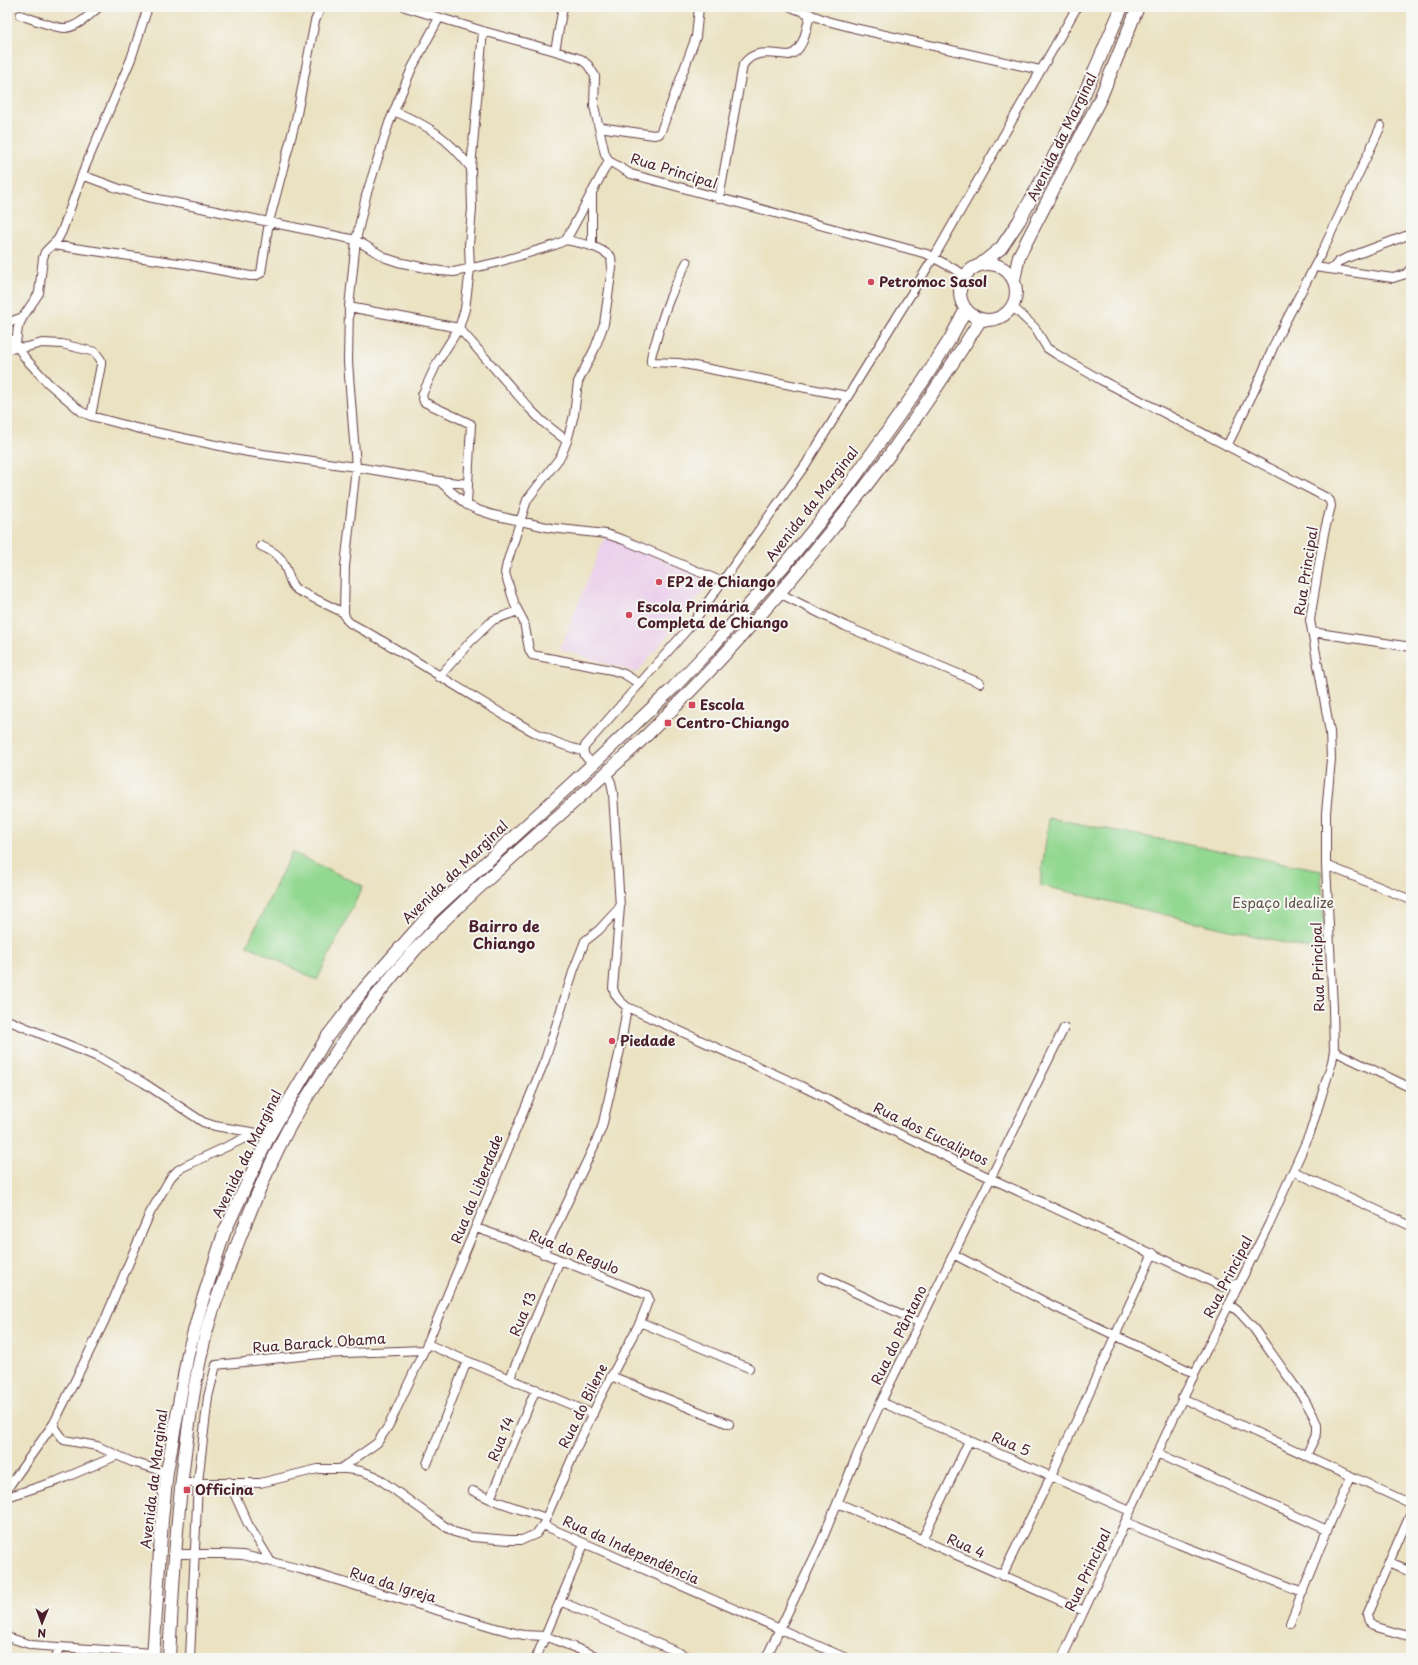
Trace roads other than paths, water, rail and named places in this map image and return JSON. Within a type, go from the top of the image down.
[{"type":"main road","name":"Avenida da Marginal","points":[[982,264],[1001,248],[1019,221],[1041,181],[1073,120],[1122,7]]},
{"type":"main road","name":"Avenida da Marginal","points":[[1014,280],[1019,256],[1100,99],[1138,7]]},
{"type":"main road","points":[[982,264],[1001,266],[1014,280],[1016,298],[1012,306],[1002,316],[988,320],[972,315],[961,301],[961,283],[965,275],[972,268],[982,264]]},
{"type":"main road","name":"Avenida da Marginal","points":[[153,1655],[162,1520],[167,1472],[188,1353],[202,1302],[224,1233],[269,1136],[327,1037],[369,983],[432,912],[593,764],[678,683],[787,562],[847,488],[924,380],[950,339],[966,309]]},
{"type":"main road","name":"Avenida da Marginal","points":[[169,1658],[174,1554],[180,1483],[194,1387],[210,1318],[245,1223],[282,1140],[305,1099],[365,1010],[403,963],[435,929],[528,841],[606,773],[684,698],[801,568],[890,454],[944,377],[981,319]]},
{"type":"street","points":[[20,15],[63,29],[81,22],[99,7]]},
{"type":"street","points":[[17,346],[18,327],[39,293],[45,252],[58,239],[62,231],[82,175],[131,59],[148,7]]},
{"type":"street","points":[[53,245],[192,265],[256,276],[261,273],[269,222],[296,119],[315,21],[321,7]]},
{"type":"street","name":"Rua Principal","points":[[405,7],[581,59],[588,65],[595,76],[594,106],[605,154],[609,161],[631,174],[719,199],[866,237],[934,257],[965,275]]},
{"type":"street","points":[[555,51],[563,7]]},
{"type":"street","points":[[599,127],[654,135],[659,134],[662,131],[696,37],[699,7]]},
{"type":"street","points":[[791,7],[827,21],[854,28],[1040,70]]},
{"type":"street","points":[[593,764],[584,755],[583,751],[585,746],[692,624],[806,464],[934,257],[1077,7]]},
{"type":"street","points":[[719,199],[743,65],[752,55],[758,53],[793,54],[803,42],[810,14]]},
{"type":"street","points":[[439,18],[412,68],[394,111],[368,190],[356,240],[349,307],[348,362],[356,467],[345,566],[344,613],[346,619],[350,623],[384,641],[439,677],[554,743],[583,751]]},
{"type":"street","points":[[467,504],[471,424],[424,402],[422,395],[437,363],[459,328],[465,309],[470,269],[469,245],[472,210],[471,168],[483,31]]},
{"type":"street","points":[[394,111],[422,123],[441,136],[460,154],[471,168]]},
{"type":"street","points":[[1227,446],[1257,385],[1278,336],[1315,267],[1381,126]]},
{"type":"street","points":[[82,175],[117,188],[148,196],[356,240],[386,258],[398,262],[440,271],[454,272],[470,269],[555,245],[566,240],[609,161]]},
{"type":"street","points":[[592,191],[592,247]]},
{"type":"street","points":[[1332,269],[1338,262],[1344,259],[1411,234]]},
{"type":"street","points":[[566,240],[592,247],[607,253],[611,257],[612,268],[604,324],[595,348],[578,382],[574,415],[567,441],[561,456],[527,500],[505,568],[505,573],[515,605],[524,622],[529,648],[532,655],[612,670],[632,678],[640,684]]},
{"type":"street","points":[[688,262],[676,282],[665,307],[653,349],[651,362],[679,362],[848,396]]},
{"type":"street","points":[[1315,267],[1393,278],[1406,274],[1411,268]]},
{"type":"street","name":"Rua Principal","points":[[1012,306],[1035,328],[1047,348],[1056,354],[1101,380],[1327,498],[1330,501],[1331,506],[1310,620],[1330,732],[1331,759],[1326,813],[1326,865],[1334,1051],[1310,1133],[1293,1171],[1240,1283],[1182,1398],[1062,1658]]},
{"type":"street","points":[[349,307],[459,328],[530,409],[543,422],[567,441]]},
{"type":"street","points":[[7,323],[23,317]]},
{"type":"street","points":[[7,338],[17,346],[25,358],[48,383],[82,412],[91,416],[136,428],[248,452],[468,484]]},
{"type":"street","points":[[7,349],[17,346],[52,343],[95,352],[101,360],[101,365],[91,416]]},
{"type":"street","points":[[439,480],[467,504],[493,515],[551,528],[593,532],[612,536],[723,582]]},
{"type":"street","points":[[261,546],[279,555],[283,561],[292,587],[344,613]]},
{"type":"street","points":[[779,593],[845,626],[980,683]]},
{"type":"street","points":[[439,677],[470,642],[493,620],[518,611]]},
{"type":"street","points":[[1312,632],[1411,647]]},
{"type":"street","points":[[543,1254],[596,1144],[602,1127],[620,1050],[627,1007],[615,994],[613,988],[620,907],[613,794],[611,782],[606,773]]},
{"type":"street","points":[[1326,865],[1411,900]]},
{"type":"street","name":"Rua da Liberdade","points":[[340,1469],[377,1443],[382,1437],[426,1347],[520,1118],[546,1060],[574,969],[585,941],[599,930],[620,907]]},
{"type":"street","name":"Rua dos Eucaliptos","points":[[627,1007],[794,1083],[990,1178],[1153,1253],[1222,1287]]},
{"type":"street","points":[[7,1020],[98,1056],[144,1082],[203,1122],[215,1126],[269,1136]]},
{"type":"street","name":"Rua do Pântano","points":[[766,1658],[820,1545],[881,1402],[1064,1028]]},
{"type":"street","points":[[1334,1051],[1411,1088]]},
{"type":"street","points":[[7,1489],[54,1422],[104,1322],[150,1213],[171,1177],[185,1166],[256,1133]]},
{"type":"street","points":[[1293,1171],[1411,1226]]},
{"type":"street","name":"Rua do Regulo","points":[[476,1228],[511,1240],[647,1295],[649,1299]]},
{"type":"street","points":[[1002,1576],[1051,1476],[1153,1253]]},
{"type":"street","points":[[953,1254],[1051,1305],[1194,1373]]},
{"type":"street","name":"Rua 13","points":[[510,1378],[560,1260]]},
{"type":"street","points":[[822,1277],[920,1322]]},
{"type":"street","points":[[1240,1283],[1222,1287],[1230,1302],[1252,1326],[1304,1399],[1317,1425],[1317,1433],[1306,1456]]},
{"type":"street","name":"Rua do Bilene","points":[[544,1521],[611,1376],[640,1322],[649,1299]]},
{"type":"street","points":[[640,1322],[749,1368]]},
{"type":"street","name":"Rua Barack Obama","points":[[198,1482],[208,1397],[216,1365],[320,1354],[426,1347],[510,1378],[593,1414]]},
{"type":"street","points":[[427,1464],[467,1361]]},
{"type":"street","points":[[611,1376],[729,1424]]},
{"type":"street","name":"Rua 14","points":[[490,1499],[536,1389]]},
{"type":"street","points":[[1182,1398],[1411,1504]]},
{"type":"street","name":"Rua 5","points":[[881,1402],[1130,1511]]},
{"type":"street","points":[[54,1422],[56,1429],[64,1440],[97,1446],[116,1456],[148,1468],[167,1472]]},
{"type":"street","points":[[922,1540],[969,1441]]},
{"type":"street","points":[[1157,1453],[1327,1530]]},
{"type":"street","points":[[7,1497],[57,1481],[116,1456]]},
{"type":"street","name":"Rua da Independência","points":[[180,1483],[260,1483],[318,1469],[361,1471],[375,1476],[454,1532],[472,1537],[522,1540],[536,1534],[544,1521],[584,1544],[846,1658]]},
{"type":"street","points":[[1290,1623],[1327,1530],[1351,1477]]},
{"type":"street","points":[[190,1658],[198,1482]]},
{"type":"street","points":[[229,1482],[248,1524],[271,1562]]},
{"type":"street","points":[[474,1491],[544,1521]]},
{"type":"street","name":"Rua 4","points":[[838,1503],[1084,1611]]},
{"type":"street","points":[[1411,1512],[1366,1615],[1368,1623],[1373,1626],[1411,1637]]},
{"type":"street","points":[[1125,1522],[1303,1592]]},
{"type":"street","points":[[536,1658],[584,1544]]},
{"type":"street","name":"Rua da Igreja","points":[[174,1554],[243,1556],[271,1562],[473,1622],[523,1635],[545,1636],[601,1658]]},
{"type":"street","points":[[1389,1562],[1411,1572]]},
{"type":"street","points":[[560,1601],[691,1658]]},
{"type":"street","points":[[7,1637],[32,1644],[153,1655]]},
{"type":"street","points":[[56,1658],[59,1647]]},
{"type":"place","name":"Petromoc Sasol","points":[[871,282]]},
{"type":"place","name":"EP2 de Chiango","points":[[659,582]]},
{"type":"place","name":"Escola Primária Completa de Chiango","points":[[629,615]]},
{"type":"place","name":"Escola","points":[[692,705]]},
{"type":"place","name":"Centro-Chiango","points":[[668,723]]},
{"type":"place","name":"Piedade","points":[[612,1041]]},
{"type":"place","name":"Officina","points":[[187,1490]]},
{"type":"district","name":"Bairro de Chiango","points":[[504,936]]},
{"type":"park label","name":"Espaço Idealize","points":[[1283,903]]}]
